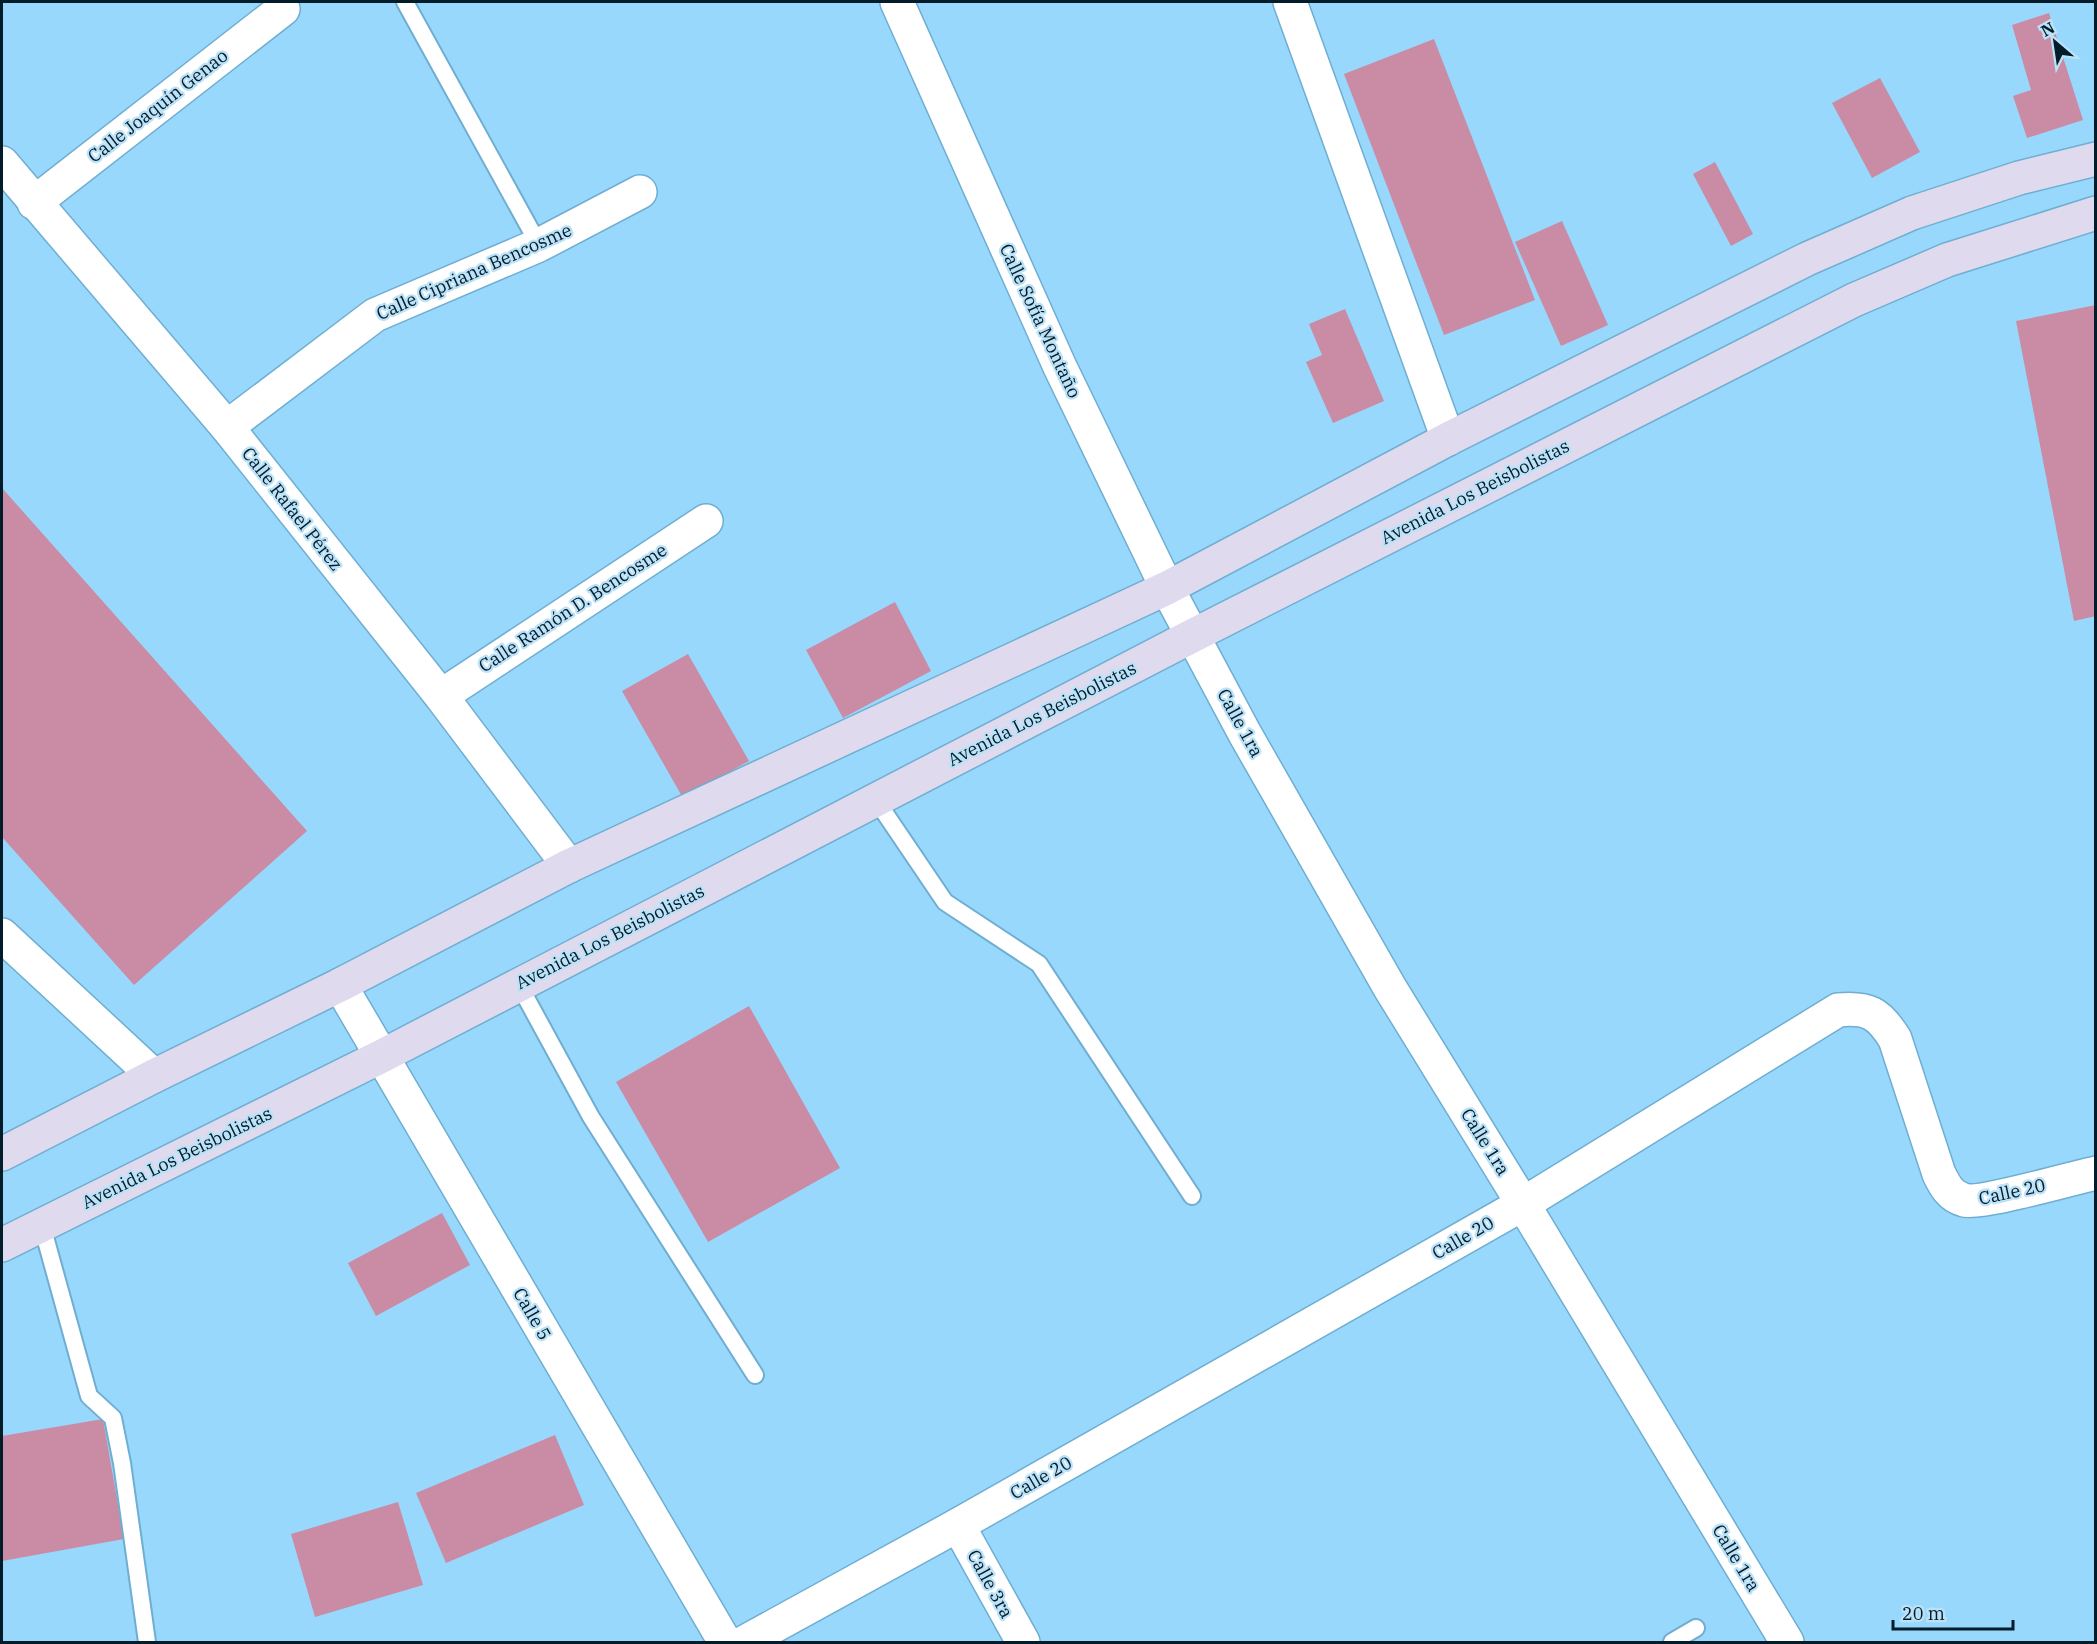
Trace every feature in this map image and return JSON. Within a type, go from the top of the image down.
[{"type":"main road","points":[[2,1154],[340,985],[569,866],[1167,588],[1448,439],[1807,259],[1912,213],[2019,178],[2096,159]]},
{"type":"main road","name":"Avenida Los Beisbolistas","points":[[2,1245],[382,1056],[1192,636],[1854,300],[1947,260],[2096,213]]},
{"type":"street","name":"Calle Sofía Montaño","points":[[897,2],[1060,367],[1192,636]]},
{"type":"street","points":[[1290,2],[1448,439]]},
{"type":"street","name":"Calle Joaquín Genao","points":[[34,203],[283,9]]},
{"type":"street","name":"Calle Rafael Pérez","points":[[2,163],[227,426],[441,696],[569,866]]},
{"type":"street","name":"Calle Cipriana Bencosme","points":[[227,426],[375,315],[538,245],[640,192]]},
{"type":"street","name":"Calle Ramón D. Bencosme","points":[[441,696],[706,521]]},
{"type":"street","name":"Calle 1ra","points":[[1192,636],[1245,734],[1390,988],[1787,1642]]},
{"type":"street","points":[[2,935],[154,1076]]},
{"type":"street","name":"Calle 5","points":[[340,985],[725,1642]]},
{"type":"street","name":"Calle 20","points":[[745,1642],[958,1526],[1523,1204],[1838,1010],[1855,1008],[1874,1014],[1886,1023],[1895,1039],[1939,1174],[1948,1191],[1958,1198],[1967,1201],[1988,1198],[2096,1173]]},
{"type":"street","name":"Calle 3ra","points":[[958,1526],[1023,1642]]},
{"type":"lane","points":[[405,2],[538,245]]},
{"type":"lane","points":[[876,800],[945,902],[1039,964],[1192,1196]]},
{"type":"lane","points":[[519,985],[591,1117],[755,1375]]},
{"type":"lane","points":[[42,1226],[89,1396],[113,1418],[122,1463],[147,1642]]},
{"type":"lane","points":[[1672,1642],[1696,1628]]},
{"type":"building","points":[[2049,13],[2083,120],[2027,138],[2013,96],[2031,90],[2012,25]]},
{"type":"building","points":[[1434,39],[1535,300],[1444,335],[1344,74]]},
{"type":"building","points":[[1880,78],[1920,152],[1872,178],[1832,103]]},
{"type":"building","points":[[1715,162],[1753,234],[1731,246],[1693,174]]},
{"type":"building","points":[[1562,221],[1608,325],[1561,346],[1515,242]]},
{"type":"building","points":[[2096,305],[2096,616],[2074,621],[2016,321]]},
{"type":"building","points":[[1345,309],[1384,401],[1333,423],[1306,362],[1322,355],[1309,324]]},
{"type":"building","points":[[2,488],[307,831],[134,985],[2,837]]},
{"type":"building","points":[[895,602],[931,671],[843,718],[806,650]]},
{"type":"building","points":[[688,654],[749,761],[683,798],[622,691]]},
{"type":"building","points":[[749,1006],[840,1168],[708,1242],[616,1082]]},
{"type":"building","points":[[442,1213],[470,1265],[376,1316],[348,1263]]},
{"type":"building","points":[[103,1419],[124,1539],[2,1561],[2,1436]]},
{"type":"building","points":[[555,1435],[584,1505],[446,1563],[416,1493]]},
{"type":"building","points":[[398,1502],[423,1585],[315,1617],[291,1534]]}]
